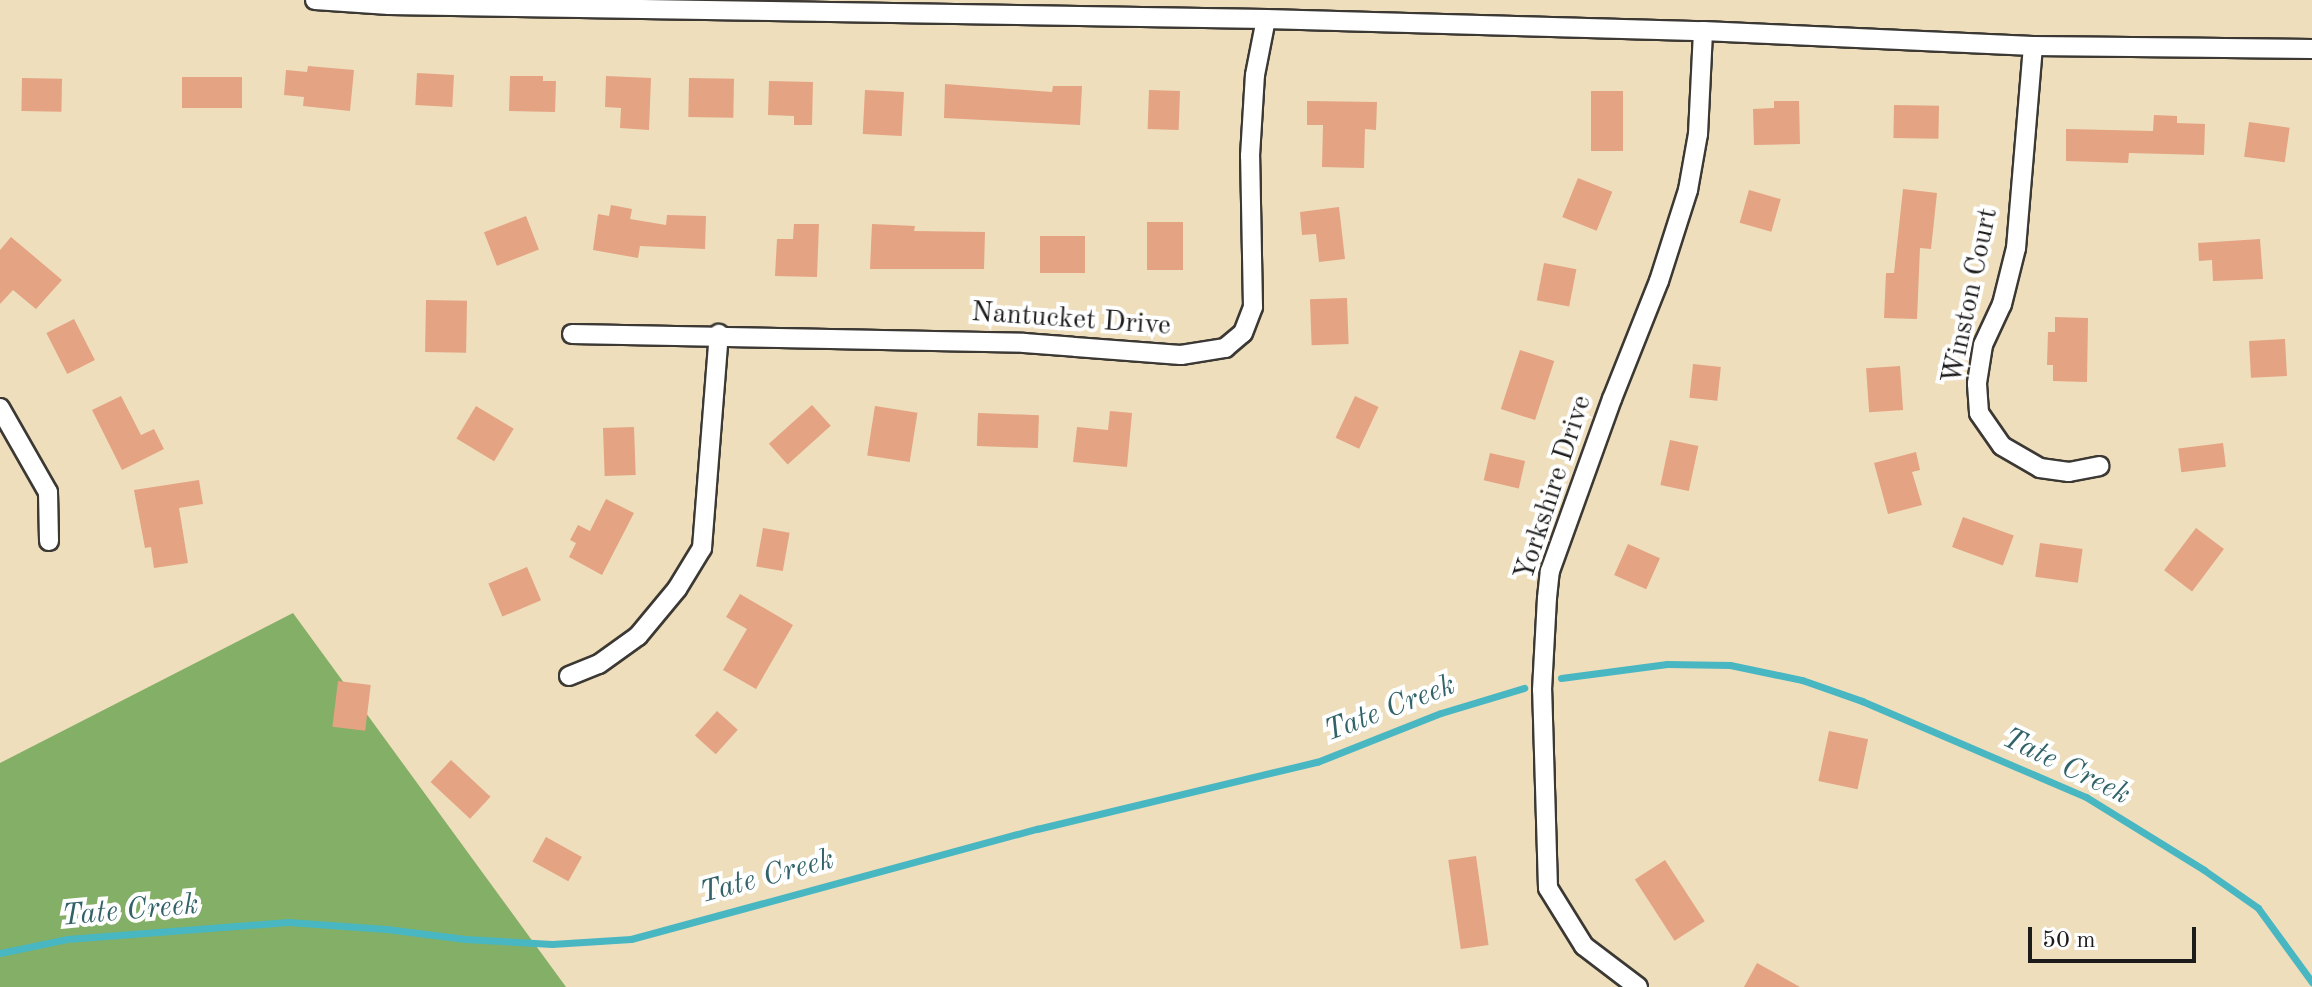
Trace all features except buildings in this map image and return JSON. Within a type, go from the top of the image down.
[{"type":"street","points":[[315,0],[389,5],[1266,19],[1703,31],[2033,46],[2312,49]]},
{"type":"street","name":"Nantucket Drive","points":[[572,334],[719,334],[1024,343],[1181,355],[1225,348],[1243,333],[1253,307],[1250,156],[1255,75],[1266,19]]},
{"type":"street","name":"Yorkshire Drive","points":[[1638,987],[1584,946],[1548,888],[1542,690],[1547,598],[1550,571],[1659,281],[1688,190],[1698,134],[1703,31]]},
{"type":"street","name":"Winston Court","points":[[2033,46],[2016,248],[2002,304],[1983,345],[1977,384],[1979,413],[2002,446],[2040,468],[2069,472],[2099,466]]},
{"type":"street","points":[[569,676],[599,664],[638,636],[677,589],[702,548],[719,334]]},
{"type":"street","points":[[0,408],[48,492],[49,541]]},
{"type":"green space","points":[[293,613],[566,987],[0,987],[0,763]]},
{"type":"waterway","name":"Tate Creek","points":[[1561,678],[1667,664],[1730,665],[1802,680],[1862,701],[2086,797],[2204,870],[2258,908],[2312,982]]},
{"type":"waterway","name":"Tate Creek","points":[[0,953],[67,939],[288,922],[552,944],[631,939],[1037,829],[1317,762],[1441,713],[1524,688]]}]
